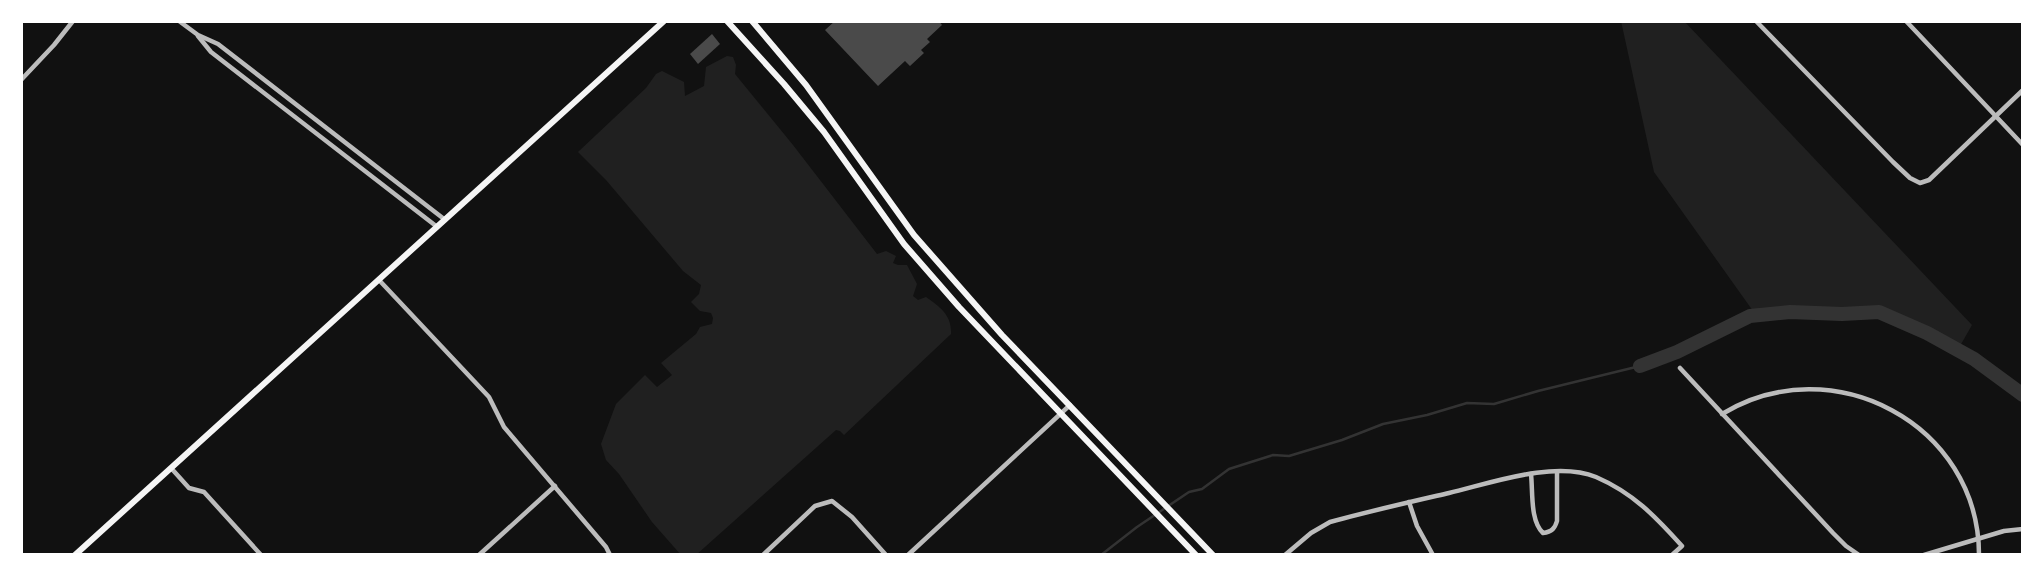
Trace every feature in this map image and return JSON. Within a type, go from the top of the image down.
[{"type":"main road","points":[[75,555],[664,21]]},
{"type":"main road","points":[[727,21],[824,132],[904,244],[959,307],[1196,555]]},
{"type":"main road","points":[[751,21],[806,85],[914,235],[1002,335],[1213,555]]},
{"type":"street","points":[[21,80],[47,54],[73,21]]},
{"type":"street","points":[[179,21],[198,35],[218,44],[443,219]]},
{"type":"street","points":[[1756,21],[1893,162],[1910,178],[1920,183],[1929,180],[2023,90]]},
{"type":"street","points":[[1906,21],[2023,145]]},
{"type":"street","points":[[198,35],[211,52],[436,226]]},
{"type":"street","points":[[270,98],[276,89]]},
{"type":"street","points":[[349,159],[355,150]]},
{"type":"street","points":[[378,279],[489,397],[503,427],[610,555]]},
{"type":"street","points":[[1680,368],[1833,533],[1859,555]]},
{"type":"street","points":[[1722,414],[1766,394],[1800,389],[1837,391],[1895,411],[1922,431],[1944,454],[1958,475],[1969,499],[1979,555]]},
{"type":"street","points":[[908,555],[1070,405]]},
{"type":"street","points":[[171,468],[189,488],[204,492],[261,555]]},
{"type":"street","points":[[1531,474],[1536,522],[1539,530],[1549,533],[1555,528],[1557,521],[1558,472]]},
{"type":"street","points":[[1285,555],[1311,533],[1330,522],[1531,474],[1576,472],[1595,477],[1632,496],[1652,513],[1682,546],[1672,555]]},
{"type":"street","points":[[479,555],[555,486]]},
{"type":"street","points":[[764,555],[815,506],[832,501],[852,517],[886,555]]},
{"type":"street","points":[[1409,502],[1417,526],[1433,555]]},
{"type":"street","points":[[1924,555],[2004,531],[2023,529]]},
{"type":"shaded area","points":[[1621,21],[1684,21],[1972,325],[1960,346],[1888,310],[1753,311],[1654,172]]},
{"type":"shaded area","points":[[727,56],[733,57],[735,74],[877,254],[886,251],[896,256],[893,263],[907,265],[917,284],[913,296],[918,300],[926,297],[940,308],[947,317],[951,334],[844,435],[836,430],[696,555],[681,555],[652,522],[606,460],[601,444],[616,404],[645,375],[657,387],[672,375],[661,363],[696,334],[700,327],[712,324],[713,318],[711,313],[700,311],[691,302],[699,294],[701,285],[683,271],[606,180],[578,152],[646,88],[656,74],[662,71],[684,82],[685,96],[704,86],[706,67]]},
{"type":"building","points":[[835,21],[939,21],[942,25],[927,39],[930,42],[921,50],[924,53],[910,66],[905,61],[878,86],[825,30]]},
{"type":"building","points":[[712,34],[720,44],[698,64],[690,54]]},
{"type":"waterway","points":[[1640,366],[1677,352],[1750,316],[1790,312],[1879,312],[1927,333],[1974,359],[2023,395]]},
{"type":"waterway","points":[[1101,555],[1189,492],[1202,489],[1229,469],[1273,455],[1289,456],[1383,424],[1467,403],[1494,404],[1640,366]]}]
